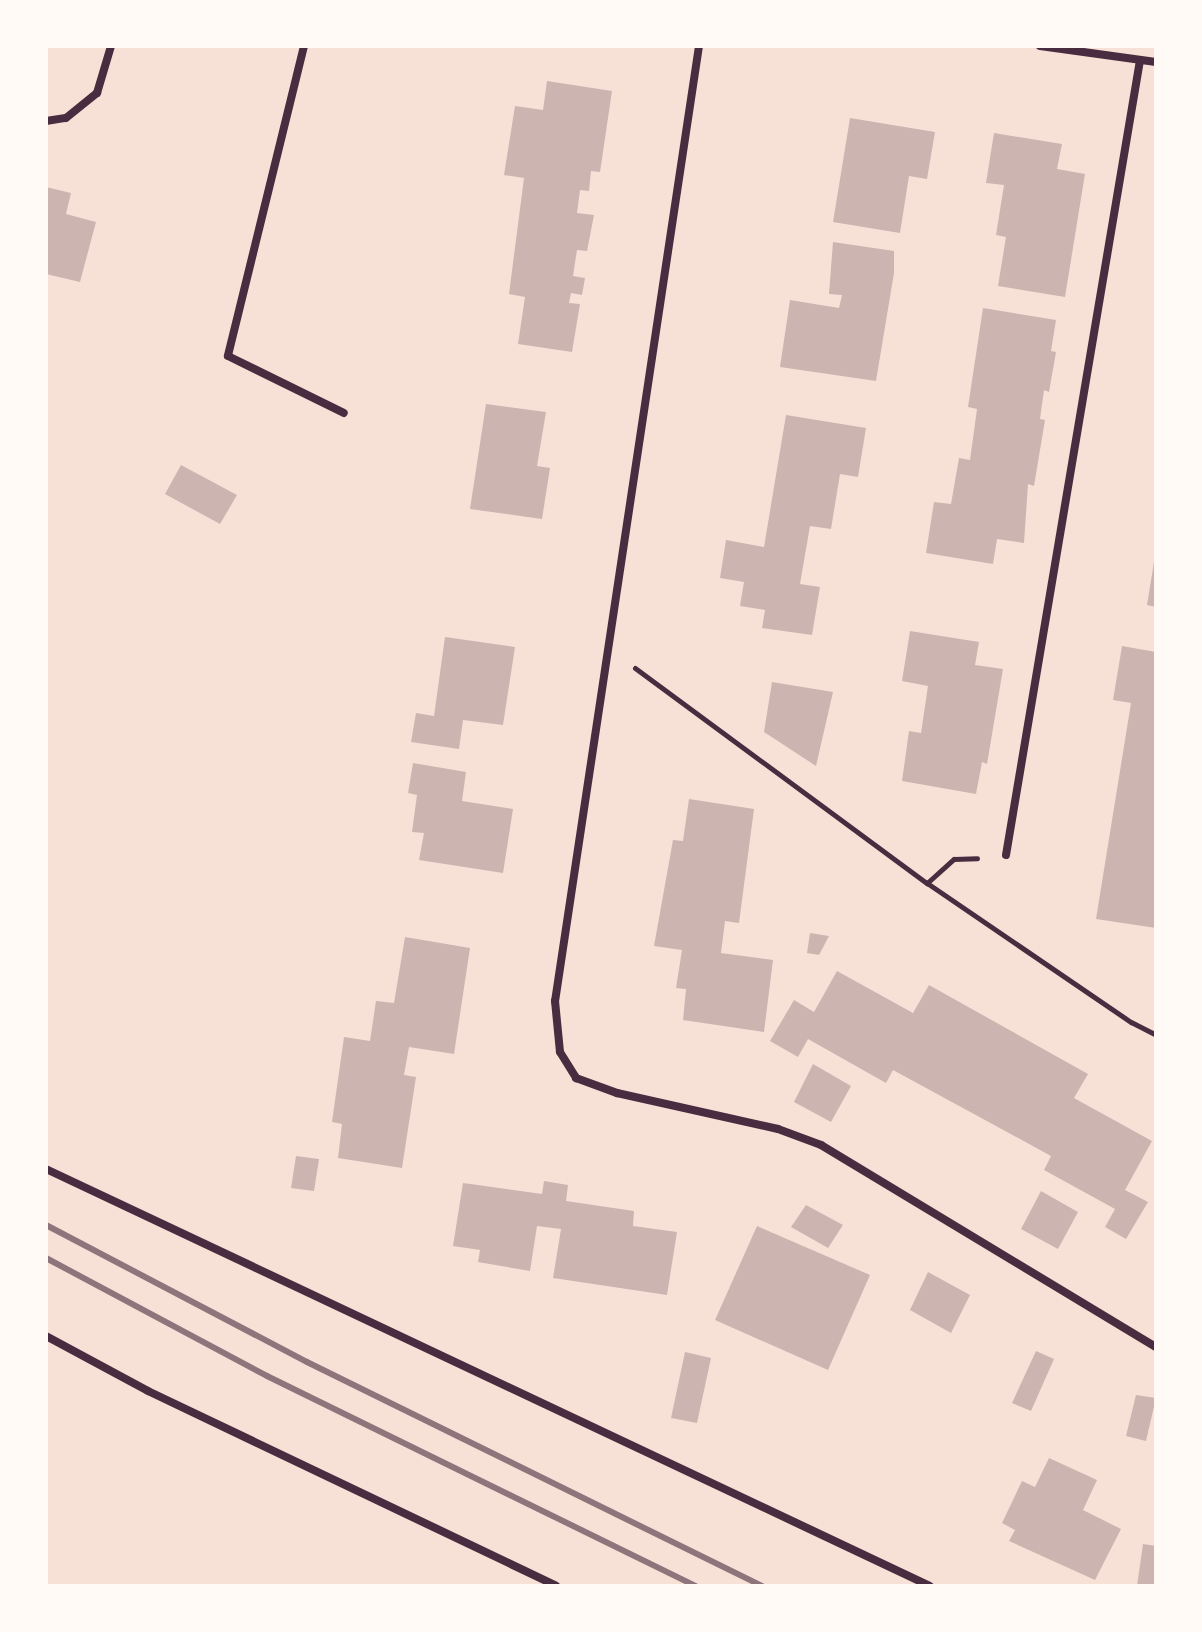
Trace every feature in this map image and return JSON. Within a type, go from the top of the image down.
[{"type":"street","points":[[46,121],[66,118],[97,93],[111,46]]},
{"type":"street","points":[[304,46],[228,356],[344,413]]},
{"type":"street","points":[[699,46],[555,1001],[560,1052],[576,1078],[617,1093],[778,1129],[821,1145],[1156,1347]]},
{"type":"street","points":[[1040,46],[1156,62]]},
{"type":"street","points":[[1006,855],[1140,60]]},
{"type":"street","points":[[46,1169],[930,1586]]},
{"type":"street","points":[[46,1336],[148,1391],[556,1586]]},
{"type":"path","points":[[608,649],[927,883],[1131,1022],[1156,1035]]},
{"type":"path","points":[[927,883],[954,859],[1006,855]]},
{"type":"building","points":[[547,81],[612,91],[600,172],[591,171],[589,191],[580,190],[577,213],[594,215],[587,251],[577,250],[573,276],[585,278],[582,295],[571,293],[569,303],[580,304],[572,352],[518,344],[525,297],[509,294],[524,178],[504,175],[515,106],[543,110]]},
{"type":"building","points":[[850,118],[935,132],[927,179],[909,176],[900,233],[833,222]]},
{"type":"building","points":[[994,133],[1062,144],[1057,169],[1085,174],[1065,297],[998,286],[1006,237],[996,235],[1004,185],[986,183]]},
{"type":"building","points":[[46,187],[71,193],[66,214],[96,222],[80,282],[46,274]]},
{"type":"building","points":[[833,242],[894,251],[894,273],[876,381],[780,367],[790,300],[839,308],[842,295],[829,294]]},
{"type":"building","points":[[983,308],[1056,320],[1051,351],[1056,352],[1049,392],[1044,390],[1040,419],[1045,420],[1034,486],[1028,484],[1024,543],[997,539],[993,564],[926,553],[934,502],[951,504],[959,458],[970,460],[977,409],[968,407]]},
{"type":"building","points":[[486,404],[546,412],[537,466],[550,468],[542,519],[470,509]]},
{"type":"building","points":[[786,415],[866,428],[858,477],[840,474],[831,529],[810,526],[800,584],[820,587],[812,635],[762,628],[765,610],[740,606],[744,582],[720,578],[726,540],[764,547]]},
{"type":"building","points":[[181,465],[237,495],[220,524],[165,494]]},
{"type":"building","points":[[1156,562],[1156,607],[1147,605]]},
{"type":"building","points":[[910,631],[979,642],[975,665],[1003,669],[987,764],[982,762],[976,794],[902,781],[909,731],[921,733],[928,686],[902,681]]},
{"type":"building","points":[[445,637],[515,647],[503,725],[463,720],[459,749],[411,742],[416,713],[434,716]]},
{"type":"building","points":[[1122,646],[1156,652],[1156,928],[1096,919],[1131,703],[1113,700]]},
{"type":"building","points":[[772,682],[833,692],[816,766],[764,732]]},
{"type":"building","points":[[413,763],[466,772],[462,801],[513,809],[503,873],[419,860],[424,833],[412,832],[417,795],[408,793]]},
{"type":"building","points":[[689,799],[754,809],[739,923],[725,921],[721,953],[773,960],[764,1032],[683,1020],[686,989],[676,988],[682,950],[654,946],[673,840],[683,841]]},
{"type":"building","points":[[810,933],[829,936],[819,955],[807,953]]},
{"type":"building","points":[[405,937],[470,948],[454,1054],[409,1047],[404,1075],[416,1077],[402,1168],[338,1158],[342,1124],[332,1122],[344,1037],[370,1041],[376,1001],[394,1003]]},
{"type":"building","points":[[837,971],[913,1013],[929,985],[1088,1074],[1074,1098],[1152,1141],[1125,1190],[1148,1202],[1126,1239],[1105,1227],[1115,1209],[1044,1170],[1051,1156],[893,1070],[886,1083],[808,1039],[798,1057],[770,1041],[794,1000],[814,1012]]},
{"type":"building","points":[[813,1064],[851,1086],[831,1122],[794,1102]]},
{"type":"building","points":[[296,1156],[319,1159],[314,1191],[291,1188]]},
{"type":"building","points":[[544,1181],[568,1185],[566,1201],[634,1211],[633,1226],[677,1232],[667,1295],[553,1278],[561,1229],[537,1226],[530,1271],[478,1262],[480,1250],[453,1246],[463,1183],[542,1194]]},
{"type":"building","points":[[1041,1191],[1078,1212],[1058,1249],[1021,1229]]},
{"type":"building","points":[[806,1205],[843,1225],[828,1248],[791,1227]]},
{"type":"building","points":[[757,1226],[870,1275],[828,1370],[715,1320]]},
{"type":"building","points":[[928,1272],[970,1295],[951,1333],[910,1310]]},
{"type":"building","points":[[1036,1351],[1054,1359],[1031,1411],[1012,1403]]},
{"type":"building","points":[[685,1352],[711,1358],[697,1423],[671,1418]]},
{"type":"building","points":[[1136,1395],[1156,1398],[1146,1441],[1126,1436]]},
{"type":"building","points":[[1049,1458],[1097,1480],[1083,1510],[1121,1529],[1095,1580],[1009,1541],[1015,1530],[1002,1523],[1022,1481],[1035,1487]]},
{"type":"building","points":[[1143,1544],[1156,1546],[1156,1586],[1137,1586]]},
{"type":"railway","points":[[46,1225],[307,1362],[762,1586]]},
{"type":"railway","points":[[46,1258],[267,1376],[695,1586]]}]
